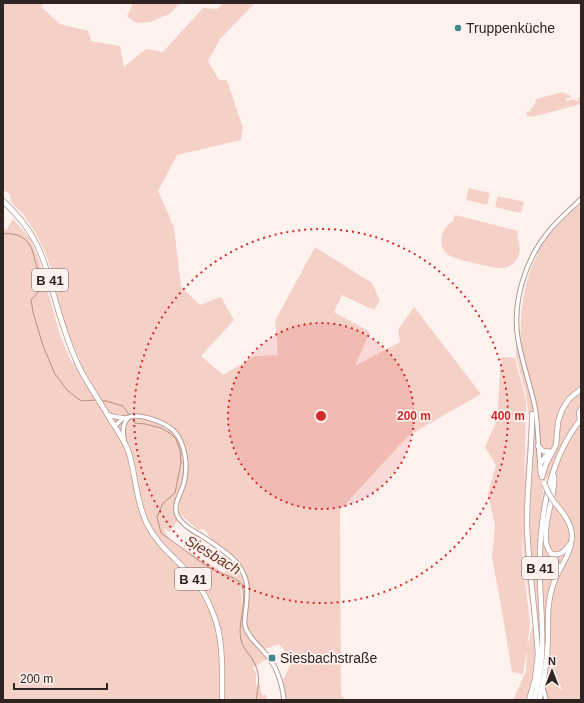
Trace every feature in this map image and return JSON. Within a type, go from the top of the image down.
[{"type":"main road","name":"B 41","points":[[3,201],[16,214],[31,233],[38,246],[47,270],[64,331],[70,345],[87,381],[124,441],[129,453],[139,503],[147,524],[166,551],[186,571],[208,600],[214,614],[219,634],[221,649],[222,700]]},
{"type":"main road","points":[[542,477],[546,464],[557,444],[558,422],[562,410],[569,399],[581,389]]},
{"type":"main road","points":[[580,420],[579,415],[581,409]]},
{"type":"main road","points":[[532,414],[528,495],[528,531],[529,562],[538,657]]},
{"type":"main road","name":"B 41","points":[[534,700],[540,680],[542,664],[543,646],[540,542],[546,503],[560,454],[580,420]]},
{"type":"main road","points":[[538,446],[543,451],[552,451]]},
{"type":"main road","points":[[539,700],[547,658],[549,600],[553,585],[572,542],[572,534],[569,523],[549,494],[542,477],[540,464],[552,451]]},
{"type":"main road","points":[[554,472],[554,487],[548,518],[546,540],[547,549],[557,561],[559,570]]},
{"type":"main road","points":[[551,554],[556,555],[562,553],[572,542]]},
{"type":"main road","points":[[529,700],[535,679],[542,614]]},
{"type":"street","points":[[540,464],[537,420],[518,332],[518,304],[523,281],[533,254],[543,238],[581,199]]},
{"type":"street","points":[[532,414],[533,398]]},
{"type":"street","points":[[108,415],[124,418],[134,416],[160,422],[170,428],[178,437],[183,447],[186,466],[184,481],[176,506],[176,514],[187,526],[226,553],[240,568],[245,578],[248,590],[244,617],[245,626],[253,640],[270,659],[282,686],[284,700]]},
{"type":"street","points":[[124,441],[124,423],[129,417]]},
{"type":"street","points":[[115,426],[124,418]]},
{"type":"street","points":[[115,426],[124,423]]},
{"type":"street","points":[[542,687],[546,700]]},
{"type":"shaded area","points":[[3,3],[45,3],[41,7],[60,24],[88,31],[91,41],[120,46],[124,67],[146,49],[163,52],[203,8],[217,9],[223,3],[255,3],[220,39],[208,61],[219,80],[227,80],[243,128],[241,140],[177,155],[158,191],[174,227],[181,287],[200,305],[221,297],[234,320],[201,356],[223,375],[255,356],[278,355],[275,321],[315,247],[372,283],[380,301],[374,310],[342,295],[334,312],[370,332],[355,366],[400,342],[398,330],[414,307],[481,394],[408,436],[340,510],[341,695],[345,700],[286,700],[283,680],[290,665],[286,652],[279,644],[265,649],[250,635],[246,621],[248,594],[239,588],[241,591],[243,607],[242,621],[244,630],[247,637],[267,659],[253,668],[256,673],[256,686],[260,685],[262,695],[266,695],[267,700],[3,700],[3,230],[7,229],[13,219],[30,239],[39,260],[60,335],[72,363],[80,360],[62,317],[57,298],[56,281],[43,247],[23,214],[11,202],[10,194],[3,190]],"holes":[[[180,503],[179,513],[198,530],[204,529],[212,540],[236,559],[245,571],[244,583],[242,582],[243,581],[232,561],[224,573],[172,542],[166,534],[164,528],[169,532],[178,521],[174,513],[173,505],[170,505]]]},
{"type":"shaded area","points":[[131,3],[181,3],[169,14],[150,22],[136,23],[127,16],[132,5]]},
{"type":"shaded area","points":[[562,92],[571,96],[570,98],[566,98],[566,101],[574,99],[578,101],[577,98],[581,97],[581,104],[533,117],[526,114],[527,112],[531,111],[530,109],[534,106],[536,99]]},
{"type":"shaded area","points":[[469,188],[490,193],[487,205],[466,200]]},
{"type":"shaded area","points":[[498,196],[524,202],[521,213],[495,207]]},
{"type":"shaded area","points":[[581,204],[581,700],[513,700],[526,671],[527,650],[523,674],[512,672],[492,557],[495,526],[488,494],[496,465],[485,447],[497,420],[501,357],[515,358],[526,400],[524,480],[529,418],[526,394],[516,356],[516,344],[521,343],[521,315],[523,301],[529,274],[540,249],[548,237],[564,219]],"holes":[[[547,477],[556,498],[553,508],[542,489]],[[522,534],[525,570],[533,624],[527,648],[530,625],[522,551]]]},
{"type":"shaded area","points":[[455,215],[518,231],[517,235],[520,248],[519,256],[506,268],[496,268],[461,260],[447,254],[442,246],[442,235],[446,227],[453,221]]},
{"type":"waterway","name":"Siesbach","points":[[3,234],[13,234],[21,237],[28,243],[33,252],[41,281],[41,289],[31,300],[33,312],[43,346],[55,374],[68,391],[81,401],[96,400]]},
{"type":"waterway","name":"Siesbach","points":[[101,401],[123,406],[130,416]]},
{"type":"waterway","name":"Siesbach","points":[[132,418],[135,423],[161,428],[171,434],[176,439],[180,450],[181,462],[175,493],[163,503],[157,517],[161,533],[201,562],[217,572],[234,578],[242,584],[244,600],[240,624],[240,636],[245,649],[257,669],[258,682],[256,700]]},
{"type":"place","name":"Truppenküche","points":[[458,28]]},
{"type":"place","name":"Siesbachstraße","points":[[272,658]]}]
